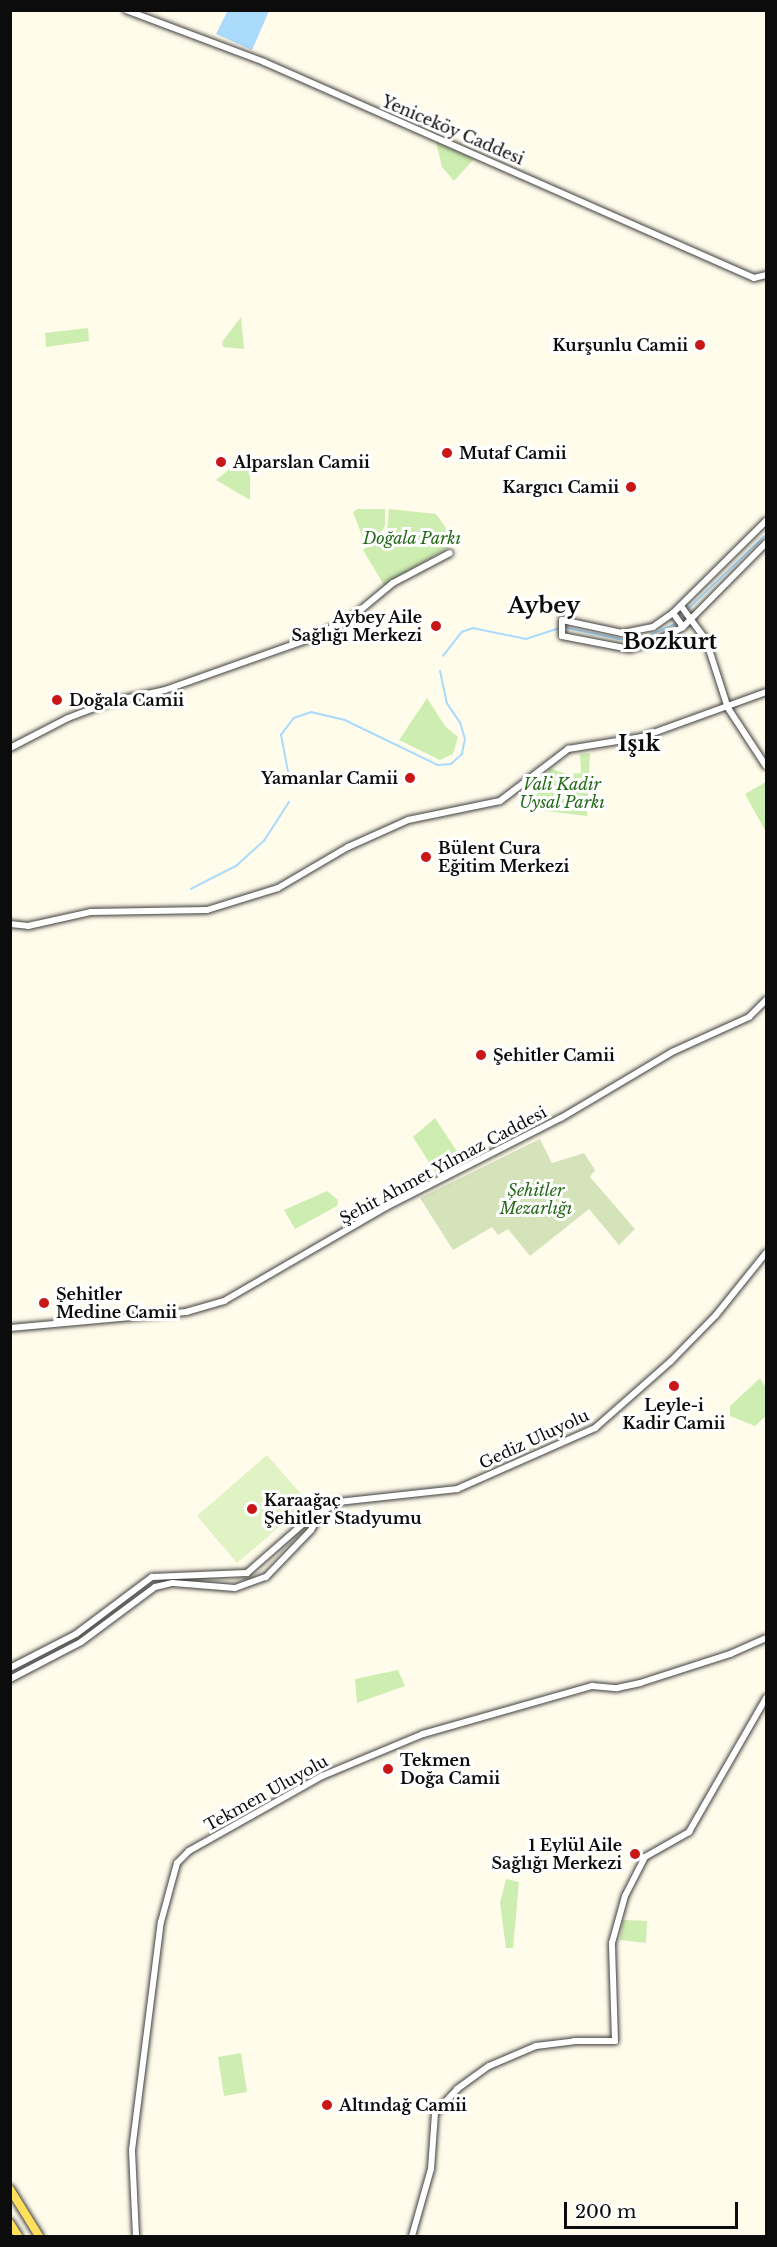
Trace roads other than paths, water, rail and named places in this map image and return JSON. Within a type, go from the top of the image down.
[{"type":"main road","points":[[10,2189],[39,2236]]},
{"type":"main road","points":[[10,2223],[18,2236]]},
{"type":"street","name":"Yeniceköy Caddesi","points":[[126,10],[192,32],[264,62],[754,278],[766,275]]},
{"type":"street","points":[[766,521],[673,614],[653,627],[630,633],[562,620],[562,636],[630,649],[642,647],[683,627],[766,543]]},
{"type":"street","points":[[10,748],[68,718],[110,702],[165,690],[315,637],[352,617],[393,583],[450,553]]},
{"type":"street","points":[[681,606],[692,617],[706,640],[728,708],[766,766]]},
{"type":"street","points":[[673,614],[683,627]]},
{"type":"street","points":[[10,924],[28,926],[91,912],[207,910],[278,888],[348,848],[408,820],[500,801],[568,749],[642,737],[728,708],[766,692]]},
{"type":"street","name":"Şehit Ahmet Yılmaz Caddesi","points":[[10,1328],[186,1312],[224,1301],[386,1207],[561,1118],[672,1052],[748,1017],[766,1000]]},
{"type":"street","name":"Gediz Uluyolu","points":[[10,1668],[76,1634],[152,1577],[235,1575],[253,1570],[305,1522],[347,1499],[457,1489],[595,1428],[626,1404],[693,1338],[766,1253]]},
{"type":"street","name":"Gediz Uluyolu","points":[[10,1678],[50,1659],[94,1633],[155,1587],[173,1583],[235,1588],[266,1578],[311,1530],[320,1515]]},
{"type":"street","name":"Tekmen Uluyolu","points":[[136,2236],[132,2150],[161,1922],[177,1863],[189,1851],[322,1776],[423,1734],[592,1686],[617,1688],[640,1683],[730,1654],[766,1638]]},
{"type":"street","points":[[45,1650],[50,1659]]},
{"type":"street","points":[[412,2236],[432,2169],[435,2113],[457,2089],[489,2066],[536,2046],[574,2040],[615,2041],[612,1943],[625,1896],[645,1857],[689,1832],[766,1698]]},
{"type":"water","points":[[228,10],[269,11],[252,50],[216,34]]},
{"type":"waterway","points":[[688,609],[766,535]]},
{"type":"waterway","points":[[567,628],[634,642],[675,624]]},
{"type":"waterway","points":[[443,656],[462,632],[473,628],[526,639],[559,628]]},
{"type":"waterway","points":[[290,782],[281,735],[294,718],[311,712],[345,720],[438,765],[451,764],[462,754],[465,739],[460,723],[447,704],[440,672]]},
{"type":"waterway","points":[[191,889],[236,866],[264,841],[289,802]]},
{"type":"place","name":"Kurşunlu Camii","points":[[700,345]]},
{"type":"place","name":"Mutaf Camii","points":[[447,453]]},
{"type":"place","name":"Alparslan Camii","points":[[221,462]]},
{"type":"place","name":"Kargıcı Camii","points":[[631,487]]},
{"type":"place","name":"Aybey Aile Sağlığı Merkezi","points":[[436,626]]},
{"type":"place","name":"Doğala Camii","points":[[57,700]]},
{"type":"place","name":"Yamanlar Camii","points":[[410,778]]},
{"type":"place","name":"Bülent Cura Eğitim Merkezi","points":[[426,857]]},
{"type":"place","name":"Şehitler Camii","points":[[481,1055]]},
{"type":"place","name":"Şehitler Medine Camii","points":[[44,1303]]},
{"type":"place","name":"Leyle-i Kadir Camii","points":[[674,1386]]},
{"type":"place","name":"Karaağaç Şehitler Stadyumu","points":[[252,1509]]},
{"type":"place","name":"Tekmen Doğa Camii","points":[[388,1769]]},
{"type":"place","name":"1 Eylül Aile Sağlığı Merkezi","points":[[635,1854]]},
{"type":"place","name":"Altındağ Camii","points":[[327,2105]]},
{"type":"district","name":"Aybey","points":[[544,606]]},
{"type":"district","name":"Bozkurt","points":[[670,642]]},
{"type":"district","name":"Işık","points":[[639,744]]},
{"type":"park label","name":"Doğala Parkı","points":[[412,538]]},
{"type":"park label","name":"Vali Kadir Uysal Parkı","points":[[562,793]]},
{"type":"park label","name":"Şehitler Mezarlığı","points":[[536,1199]]}]
